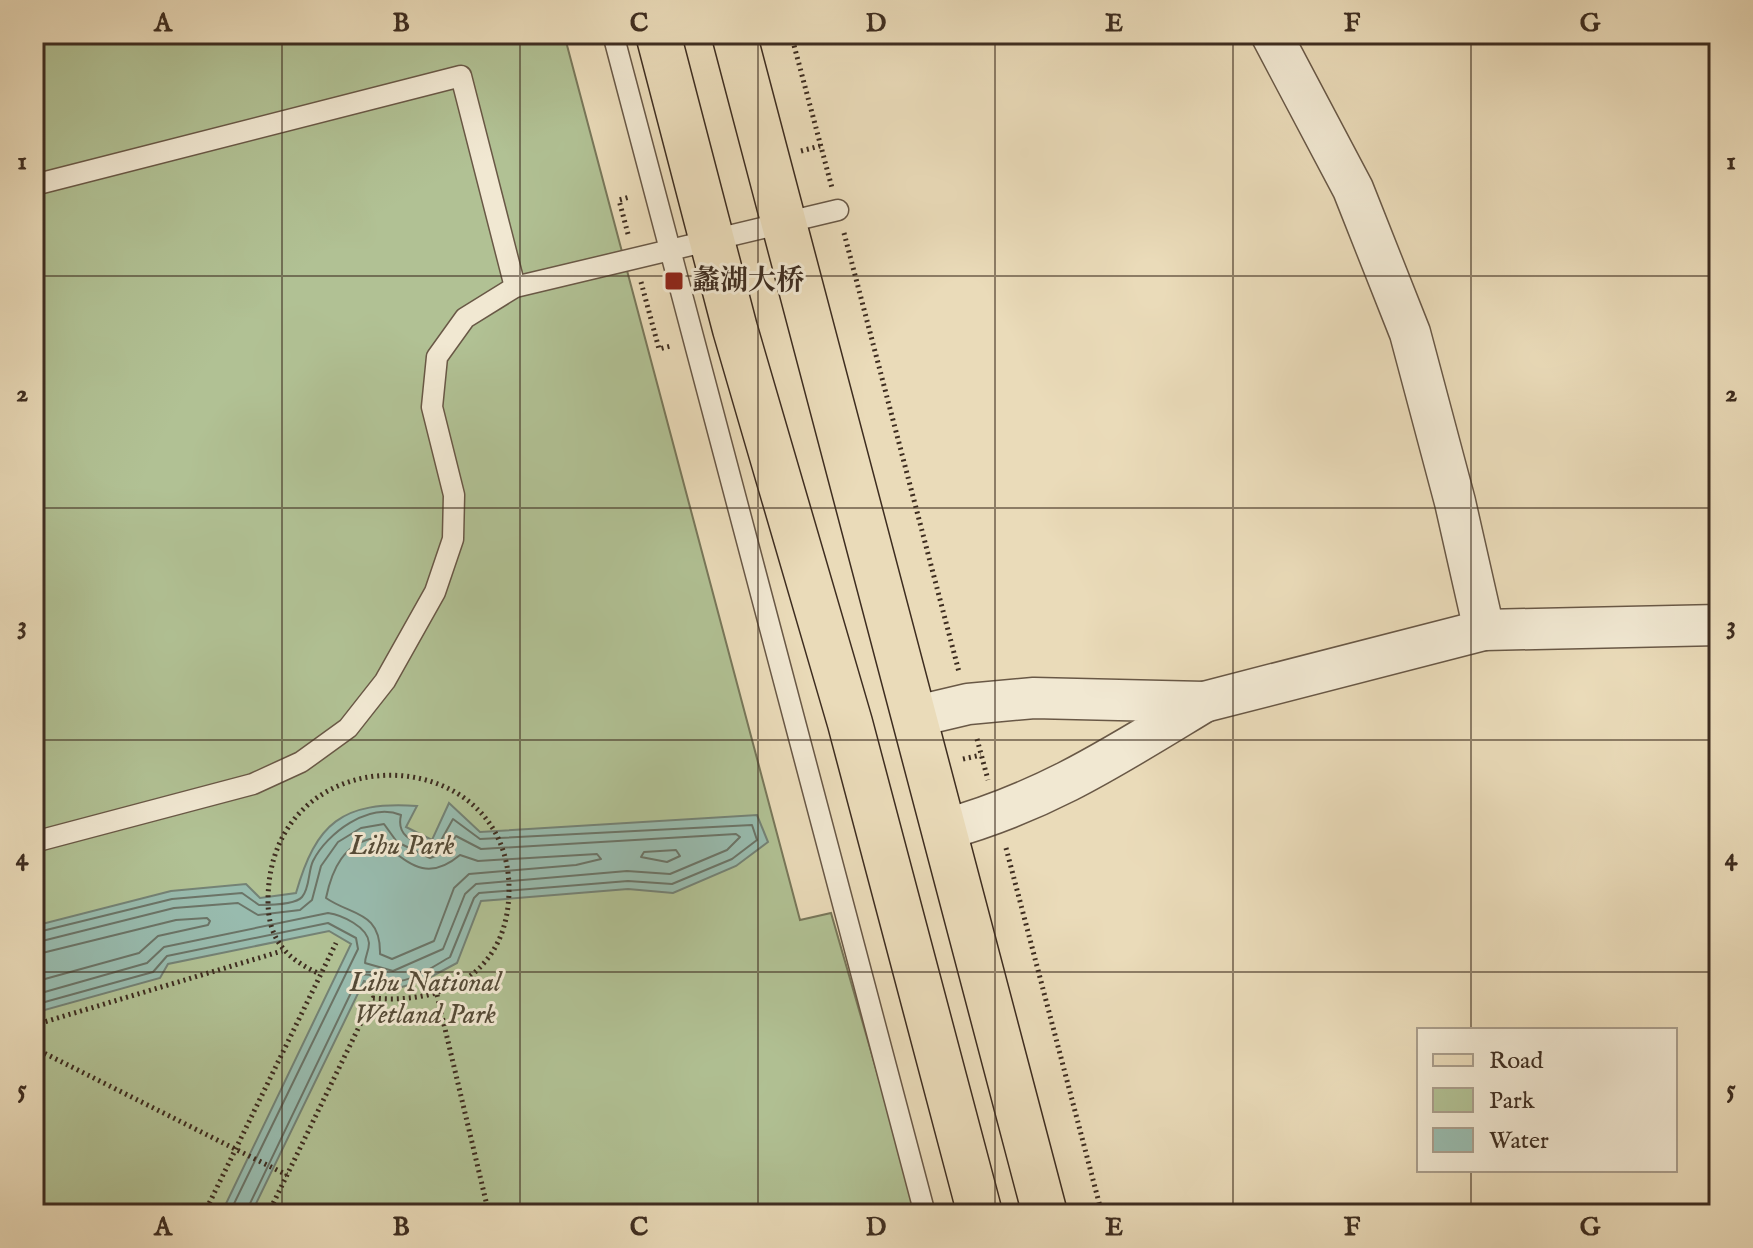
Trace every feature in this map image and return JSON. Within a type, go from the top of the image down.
[{"type":"main road","points":[[658,34],[712,239],[850,723],[980,1214]]},
{"type":"main road","points":[[734,34],[1045,1214]]},
{"type":"street","points":[[1271,34],[1353,189],[1410,333],[1455,502],[1484,630]]},
{"type":"street","points":[[913,717],[968,704],[1034,698],[1204,702],[1484,630],[1719,625]]},
{"type":"street","points":[[943,830],[997,815],[1054,791],[1204,702]]},
{"type":"lane","points":[[613,34],[925,1214]]},
{"type":"lane","points":[[34,185],[461,76],[515,287]]},
{"type":"lane","points":[[34,842],[253,784],[301,762],[348,728],[385,681],[435,592],[453,539],[454,495],[432,407],[437,357],[465,318],[515,287],[838,210]]},
{"type":"path","points":[[791,34],[1102,1214]]},
{"type":"path","points":[[268,1214],[373,998],[400,1001],[437,995],[480,969],[499,943],[509,910],[509,871],[496,836],[482,814],[452,789],[418,777],[386,774],[348,781],[315,797],[292,820],[276,849],[268,884],[268,919],[280,949],[320,974]]},
{"type":"path","points":[[204,1214],[336,943]]},
{"type":"path","points":[[34,1025],[280,949]]},
{"type":"path","points":[[437,995],[489,1214]]},
{"type":"path","points":[[34,1048],[287,1175]]},
{"type":"green space","name":"Lihu Park","points":[[34,34],[564,34],[800,920],[831,913],[918,1214],[34,1214]]},
{"type":"water","points":[[449,803],[480,832],[757,815],[768,842],[736,866],[673,893],[628,889],[481,901],[457,963],[425,980],[392,990],[364,981],[251,1214],[221,1214],[351,944],[329,931],[168,964],[160,978],[34,1013],[34,926],[171,891],[246,884],[260,898],[296,893],[313,849],[323,833],[336,821],[369,808],[417,806],[406,827],[432,840]]},
{"type":"place","name":"蠡湖大桥","points":[[674,281]]},
{"type":"park label","name":"Lihu National Wetland Park","points":[[425,999]]}]
